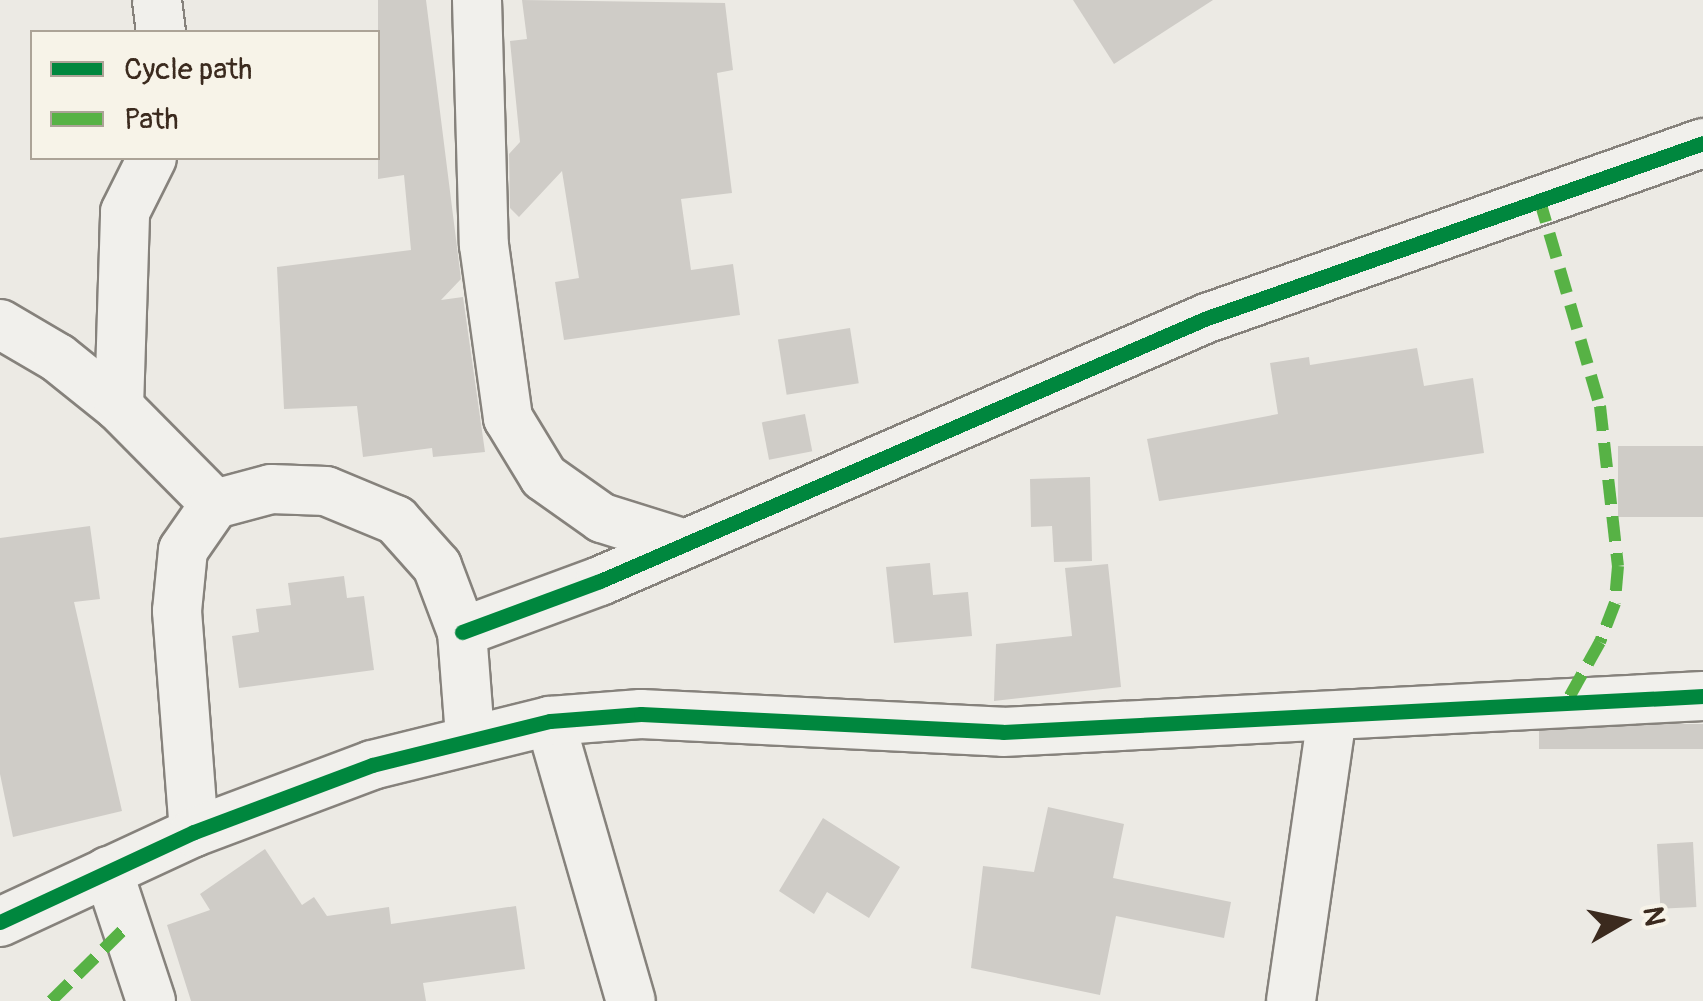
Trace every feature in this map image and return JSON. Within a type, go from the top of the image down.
[{"type":"street","points":[[157,0],[161,30]]},
{"type":"street","points":[[478,0],[484,245],[508,418],[544,477],[602,518],[685,544]]},
{"type":"street","points":[[462,632],[685,544],[1207,318],[1408,242],[1703,143]]},
{"type":"street","points":[[120,407],[117,303],[125,212],[151,160]]},
{"type":"street","points":[[0,324],[58,358],[120,407],[215,504]]},
{"type":"street","points":[[194,832],[177,612],[184,550],[215,504],[271,488],[326,491],[396,520],[437,566],[462,632],[470,736]]},
{"type":"street","points":[[0,922],[194,832],[372,765],[470,736],[550,720],[641,714],[1002,732],[1703,696]]},
{"type":"street","points":[[1291,1001],[1332,718]]},
{"type":"street","points":[[550,720],[631,1001]]},
{"type":"street","points":[[108,870],[152,1001]]},
{"type":"building","points":[[378,0],[426,0],[461,279],[441,300],[463,297],[485,452],[433,457],[432,448],[363,457],[357,406],[284,409],[277,267],[411,250],[404,175],[378,179]]},
{"type":"building","points":[[522,0],[725,3],[733,70],[717,73],[732,193],[681,199],[691,270],[733,264],[740,315],[564,340],[555,282],[579,278],[562,171],[519,217],[510,208],[509,154],[520,142],[510,41],[527,39]]},
{"type":"building","points":[[1073,0],[1213,0],[1114,64]]},
{"type":"building","points":[[850,328],[859,383],[787,395],[778,339]]},
{"type":"building","points":[[1417,348],[1424,386],[1473,378],[1484,453],[1159,501],[1147,439],[1278,414],[1270,363],[1309,357],[1310,365]]},
{"type":"building","points":[[805,414],[812,451],[769,460],[762,422]]},
{"type":"building","points":[[1618,446],[1703,446],[1703,517],[1618,517]]},
{"type":"building","points":[[1090,477],[1092,561],[1054,562],[1052,526],[1031,527],[1030,479]]},
{"type":"building","points":[[90,526],[100,599],[74,602],[122,811],[13,837],[0,774],[0,538]]},
{"type":"building","points":[[930,563],[933,595],[968,592],[972,636],[894,643],[886,567]]},
{"type":"building","points":[[1108,564],[1121,687],[994,701],[996,644],[1072,636],[1065,568]]},
{"type":"building","points":[[344,576],[347,598],[364,596],[374,670],[239,688],[232,636],[259,632],[256,609],[291,605],[288,583]]},
{"type":"building","points":[[1539,724],[1703,724],[1703,749],[1539,749]]},
{"type":"building","points":[[1048,807],[1124,824],[1113,878],[1231,902],[1224,938],[1116,916],[1100,995],[971,968],[983,866],[1034,872]]},
{"type":"building","points":[[823,818],[900,867],[869,918],[827,892],[814,914],[779,891]]},
{"type":"building","points":[[1693,842],[1696,907],[1660,909],[1657,844]]},
{"type":"building","points":[[265,849],[302,905],[314,897],[327,916],[389,907],[391,924],[516,906],[525,969],[423,983],[426,1001],[191,1001],[167,925],[210,910],[200,894]]},
{"type":"marked path","points":[[1539,198],[1600,406],[1618,566],[1615,603],[1600,642],[1567,701]]},
{"type":"marked path","points":[[51,1001],[127,926]]},
{"type":"cycle path","points":[[462,632],[600,581],[1207,318],[1703,143]]},
{"type":"cycle path","points":[[0,922],[194,832],[372,765],[550,721],[641,714],[1003,732],[1703,696]]}]
